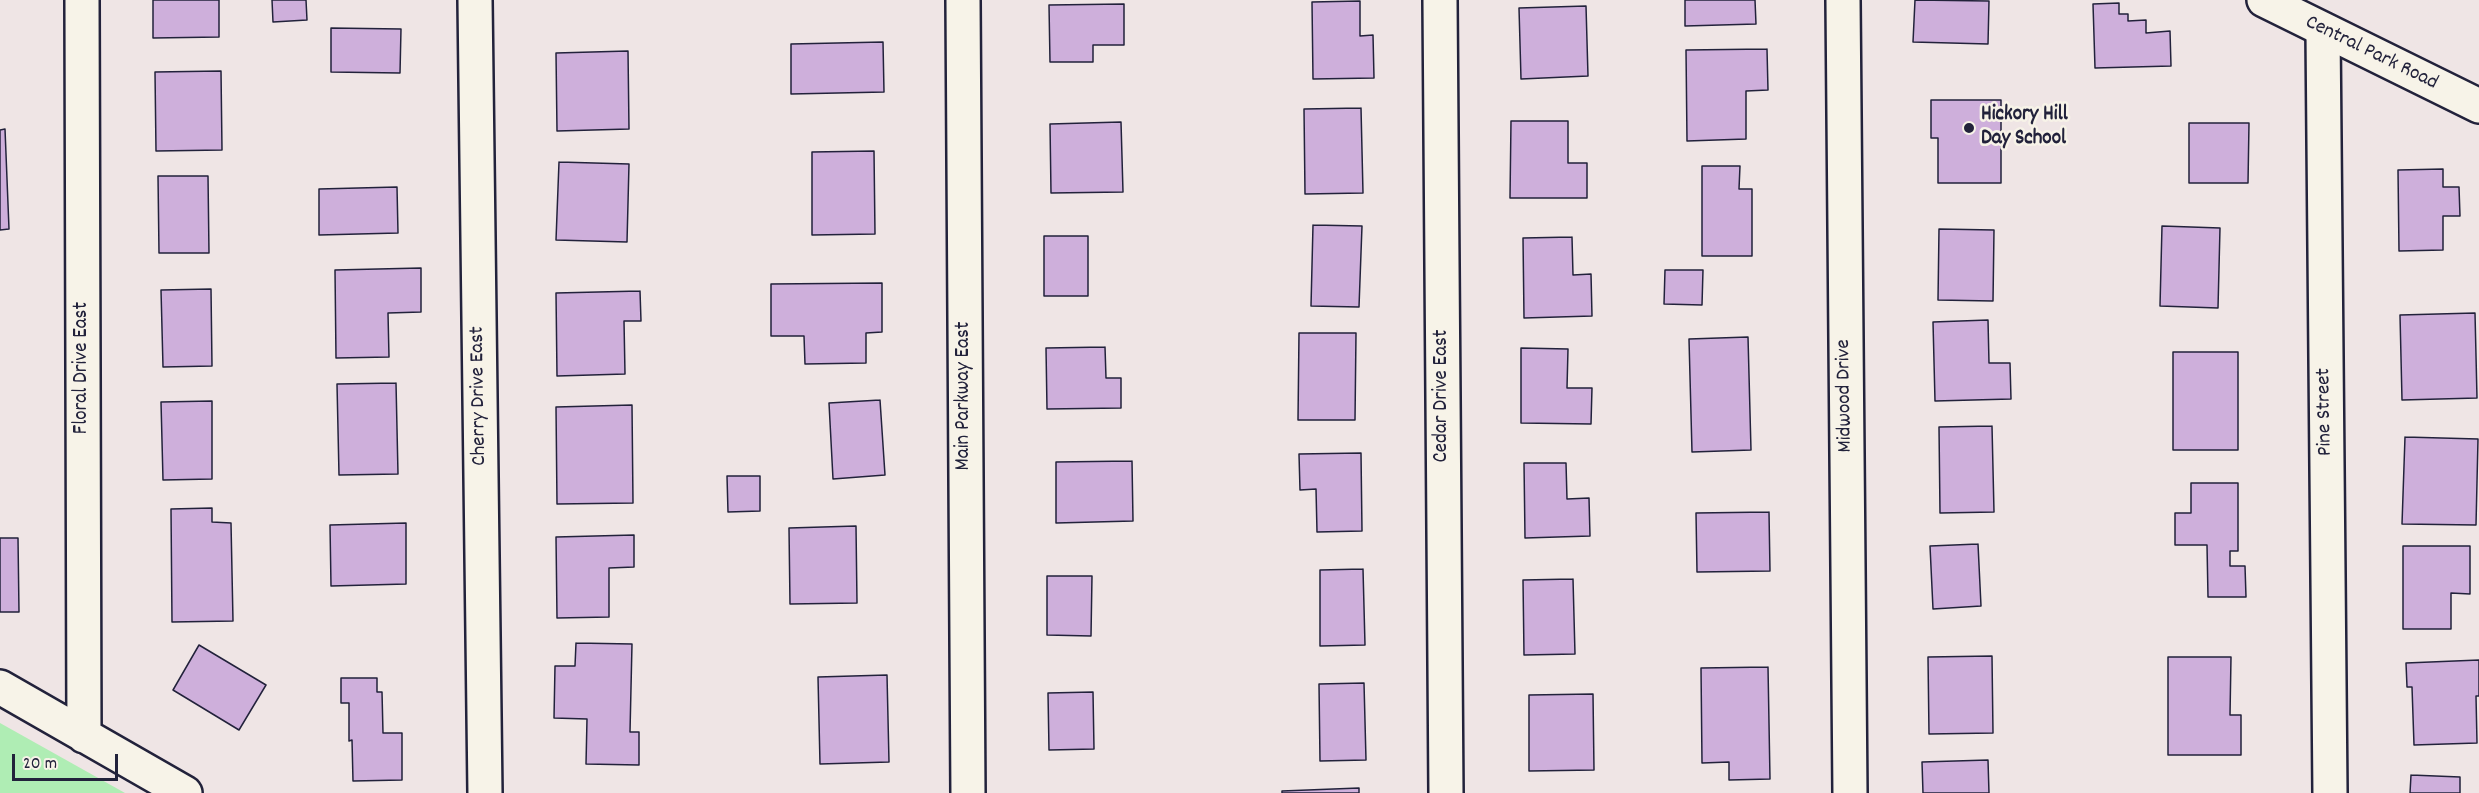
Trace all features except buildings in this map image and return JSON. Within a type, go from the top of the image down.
[{"type":"street","name":"Floral Drive East","points":[[82,0],[84,736]]},
{"type":"street","name":"Cherry Drive East","points":[[475,0],[485,793]]},
{"type":"street","name":"Main Parkway East","points":[[963,0],[968,793]]},
{"type":"street","name":"Cedar Drive East","points":[[1440,0],[1446,793]]},
{"type":"street","name":"Midwood Drive","points":[[1843,0],[1850,793]]},
{"type":"street","name":"Central Park Road","points":[[2264,0],[2479,106]]},
{"type":"street","name":"Pine Street","points":[[2323,31],[2330,793]]},
{"type":"street","points":[[0,687],[185,793]]},
{"type":"green space","points":[[0,723],[125,793],[0,793]]},
{"type":"place","name":"Hickory Hill Day School","points":[[1969,128]]}]
